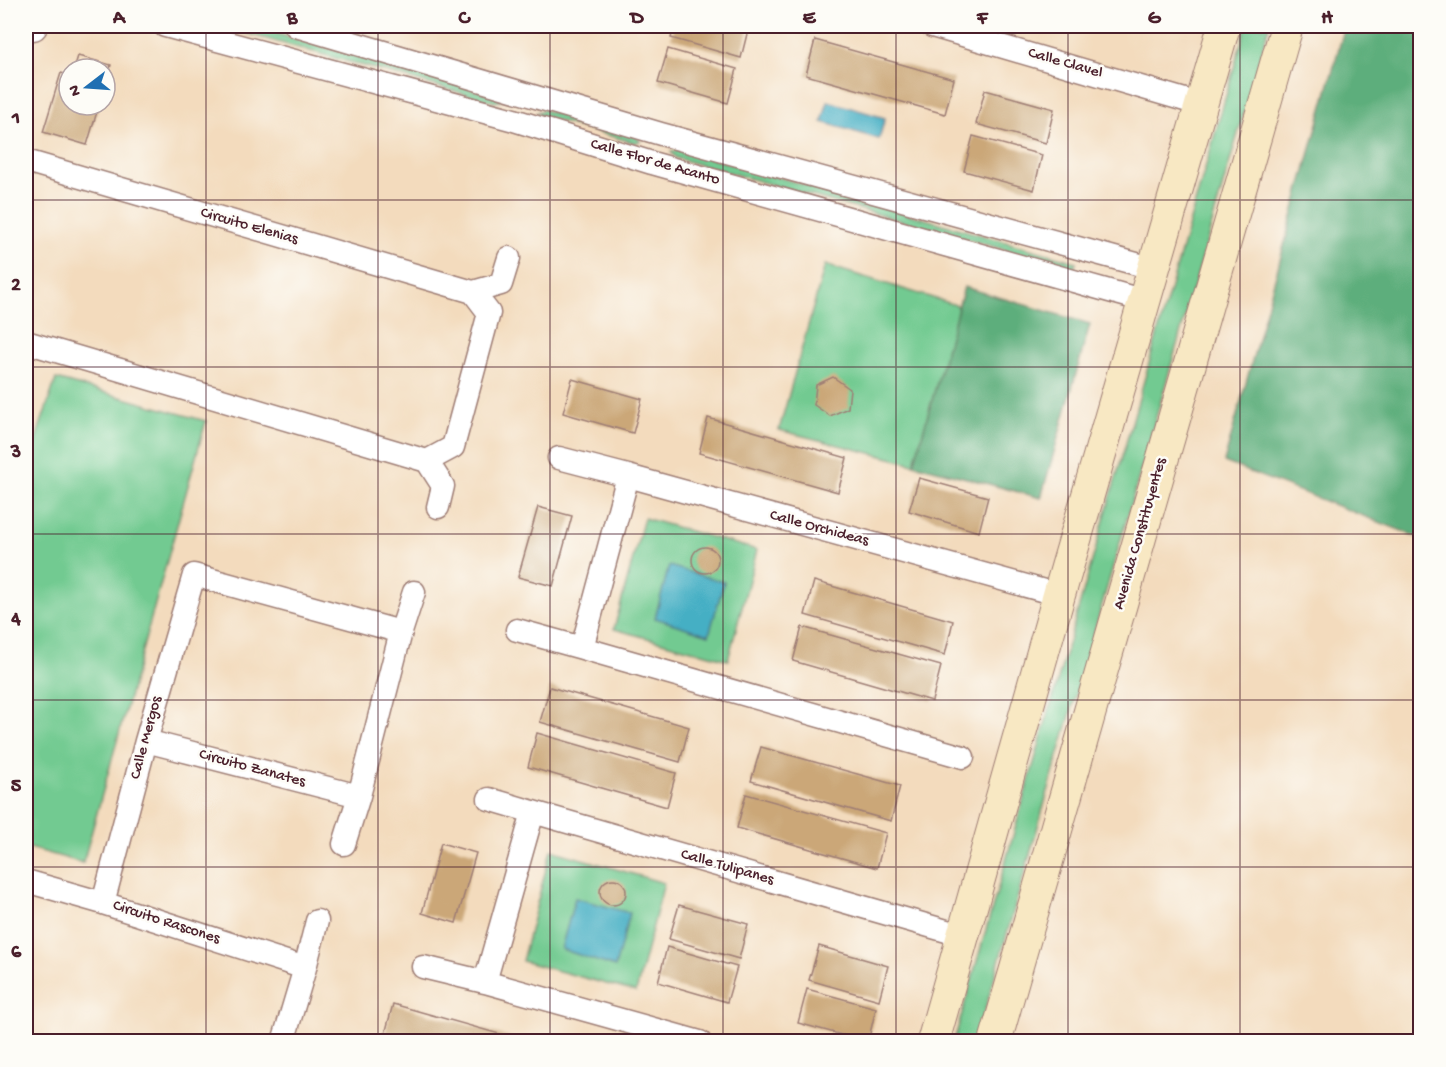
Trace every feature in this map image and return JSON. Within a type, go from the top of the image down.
[{"type":"main road","points":[[933,1041],[1224,26]]},
{"type":"main road","name":"Avenida Constituyentes","points":[[995,1041],[1287,26]]},
{"type":"street","points":[[26,27],[33,26]]},
{"type":"street","name":"Calle Flor de Acanto","points":[[165,26],[514,120],[652,163],[1145,300]]},
{"type":"street","name":"Calle Flor de Acanto","points":[[296,26],[661,134],[1155,269]]},
{"type":"street","name":"Calle Clavel","points":[[932,26],[1202,105]]},
{"type":"street","points":[[514,120],[522,92]]},
{"type":"street","points":[[652,163],[661,134]]},
{"type":"street","name":"Circuito Elenias","points":[[26,161],[473,292]]},
{"type":"street","points":[[427,461],[453,447],[489,313],[473,292],[501,284],[509,258]]},
{"type":"street","points":[[26,342],[427,461],[443,486],[438,507]]},
{"type":"street","name":"Calle Orchideas","points":[[559,458],[1059,595]]},
{"type":"street","points":[[582,648],[628,476]]},
{"type":"street","name":"Calle Mergos","points":[[103,903],[146,741],[194,575],[401,632]]},
{"type":"street","points":[[344,844],[359,796],[401,632],[414,592]]},
{"type":"street","points":[[518,630],[963,757]]},
{"type":"street","name":"Circuito Zanates","points":[[146,741],[359,796]]},
{"type":"street","name":"Calle Tulipanes","points":[[489,799],[964,936]]},
{"type":"street","points":[[485,982],[533,812]]},
{"type":"street","name":"Circuito Rascones","points":[[26,881],[103,903],[305,968]]},
{"type":"street","points":[[283,1041],[317,921]]},
{"type":"street","points":[[423,967],[700,1041]]},
{"type":"green space","points":[[220,26],[250,26],[499,97],[501,101],[494,102]]},
{"type":"green space","points":[[1246,26],[1269,26],[976,1041],[954,1041]]},
{"type":"green space","points":[[1345,26],[1420,26],[1420,538],[1224,462]]},
{"type":"green space","points":[[544,110],[638,138],[640,141],[635,143],[541,116],[537,112]]},
{"type":"green space","points":[[679,149],[1076,262],[1074,269],[676,158],[671,152]]},
{"type":"green space","points":[[825,265],[959,306],[914,464],[779,430]]},
{"type":"green space","points":[[964,287],[1090,324],[1041,498],[914,464]]},
{"type":"green space","points":[[56,379],[206,421],[83,863],[26,847],[26,468]]},
{"type":"green space","points":[[644,518],[757,550],[728,660],[614,629]]},
{"type":"green space","points":[[551,850],[664,883],[636,992],[522,961]]},
{"type":"water","points":[[828,101],[885,118],[879,139],[822,122]]},
{"type":"water","points":[[669,566],[724,582],[709,635],[655,618]]},
{"type":"water","points":[[575,898],[630,913],[615,967],[561,949]]},
{"type":"building","points":[[674,26],[749,26],[741,58],[671,38]]},
{"type":"building","points":[[815,40],[954,79],[945,114],[806,75]]},
{"type":"building","points":[[668,49],[737,69],[728,103],[658,83]]},
{"type":"building","points":[[57,86],[57,117],[95,117],[87,145],[43,132]]},
{"type":"building","points":[[985,90],[1054,109],[1046,143],[976,124]]},
{"type":"building","points":[[973,136],[1042,155],[1034,190],[964,171]]},
{"type":"building","points":[[833,377],[850,389],[848,408],[830,416],[814,405],[816,385]]},
{"type":"building","points":[[572,379],[642,399],[633,433],[563,413]]},
{"type":"building","points":[[708,418],[847,458],[838,492],[699,453]]},
{"type":"building","points":[[919,478],[988,497],[979,532],[909,511]]},
{"type":"building","points":[[538,507],[572,516],[553,586],[518,577]]},
{"type":"building","points":[[705,547],[714,551],[718,560],[714,569],[705,573],[696,569],[692,560],[696,551]]},
{"type":"building","points":[[814,581],[953,621],[945,655],[805,615]]},
{"type":"building","points":[[802,627],[941,666],[932,701],[793,661]]},
{"type":"building","points":[[550,687],[689,727],[680,762],[540,722]]},
{"type":"building","points":[[537,733],[676,773],[667,807],[528,767]]},
{"type":"building","points":[[761,747],[900,786],[891,821],[751,781]]},
{"type":"building","points":[[746,794],[886,833],[877,868],[737,828]]},
{"type":"building","points":[[441,843],[476,853],[456,923],[422,913]]},
{"type":"building","points":[[613,879],[622,883],[626,892],[622,901],[613,905],[604,901],[600,892],[604,883]]},
{"type":"building","points":[[679,905],[748,924],[739,959],[669,939]]},
{"type":"building","points":[[819,946],[888,966],[879,1000],[809,980]]},
{"type":"building","points":[[667,947],[737,967],[727,1002],[658,982]]},
{"type":"building","points":[[807,989],[876,1008],[868,1042],[798,1023]]},
{"type":"building","points":[[393,1004],[524,1042],[397,1042],[384,1038]]}]
